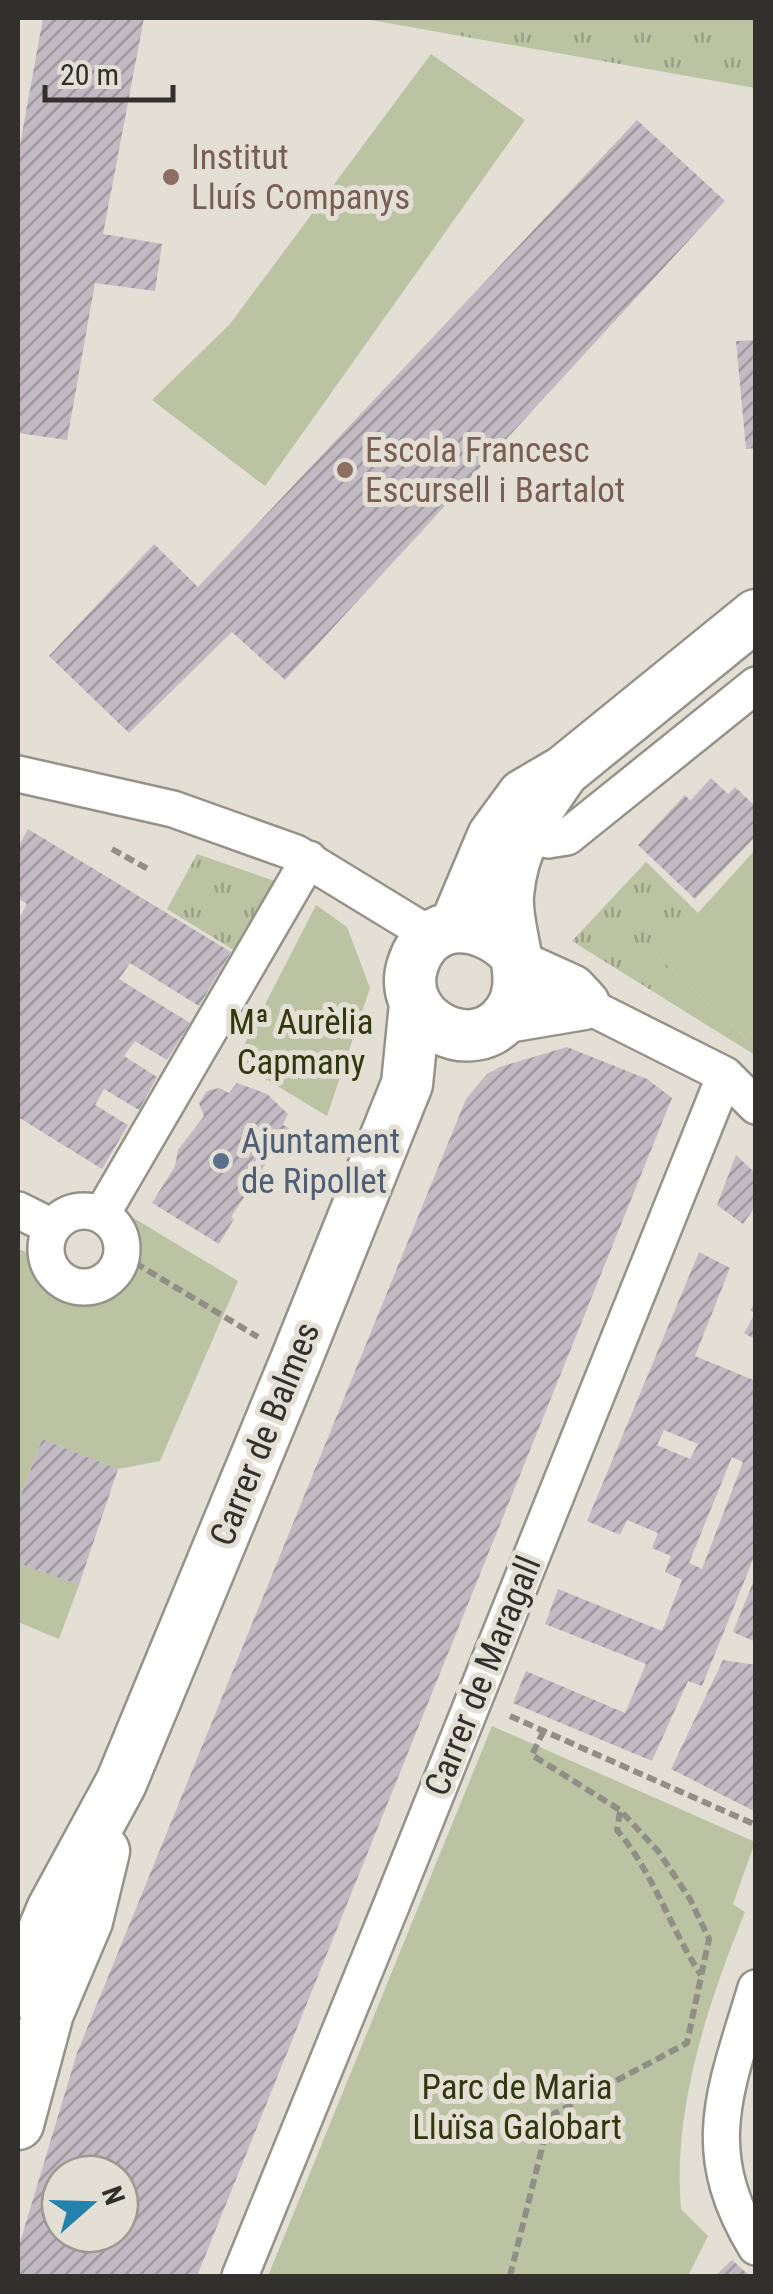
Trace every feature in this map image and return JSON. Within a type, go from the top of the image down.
[{"type":"main road","points":[[584,1004],[490,1026],[438,1029],[414,1004],[412,966],[454,915],[504,816],[523,795],[564,771],[756,614]]},
{"type":"main road","points":[[406,1084],[490,1026],[520,984],[508,898],[512,860],[523,833],[564,771]]},
{"type":"main road","points":[[454,915],[479,927],[515,958],[570,990],[584,1004]]},
{"type":"main road","name":"Carrer de Balmes","points":[[18,2124],[33,2003],[87,1921],[121,1783],[406,1084],[414,1004]]},
{"type":"main road","points":[[18,2076],[33,2003]]},
{"type":"street","points":[[523,833],[548,840],[567,837],[756,685]]},
{"type":"street","points":[[18,774],[173,809],[454,915]]},
{"type":"street","points":[[102,1214],[309,859]]},
{"type":"street","points":[[584,1004],[725,1075],[756,1106]]},
{"type":"street","name":"Carrer de Maragall","points":[[240,2276],[379,1943],[472,1699],[725,1075]]},
{"type":"street","points":[[18,1210],[52,1227]]},
{"type":"street","points":[[69,1213],[102,1214],[118,1231],[122,1255],[112,1277],[101,1284],[76,1287],[64,1282],[48,1264],[47,1238],[52,1227],[69,1213]]},
{"type":"street","points":[[756,1988],[720,2119],[720,2164],[732,2206],[756,2247]]},
{"type":"path","points":[[112,849],[148,869]]},
{"type":"path","points":[[122,1255],[296,1360]]},
{"type":"path","points":[[472,1699],[756,1825]]},
{"type":"path","points":[[510,2276],[550,2116],[688,2044],[709,1939],[690,1899],[658,1851],[620,1810],[532,1756],[544,1730]]},
{"type":"path","points":[[620,1810],[618,1830],[644,1863],[676,1936],[702,1976]]},
{"type":"green space","points":[[359,18],[755,18],[755,88]]},
{"type":"green space","points":[[431,54],[525,120],[265,486],[152,400],[230,324]]},
{"type":"green space","points":[[755,850],[755,1047],[658,957]]},
{"type":"green space","points":[[197,854],[283,884],[240,954],[167,909]]},
{"type":"green space","points":[[646,862],[698,913],[659,958],[755,1047],[755,1055],[572,941]]},
{"type":"green space","name":"Mª Aurèlia Capmany","points":[[316,905],[347,927],[370,988],[327,1116],[236,1061]]},
{"type":"green space","points":[[122,1211],[238,1281],[160,1461],[118,1469],[42,1439],[18,1504],[18,1249],[29,1253],[42,1283],[68,1301],[90,1297],[117,1283],[136,1257]]},
{"type":"green space","points":[[18,1563],[79,1585],[59,1639],[18,1622]]},
{"type":"green space","name":"Parc de Maria Lluïsa Galobart","points":[[492,1726],[755,1842],[733,1904],[745,1912],[706,2020],[682,2134],[681,2209],[708,2236],[688,2276],[268,2276]]},
{"type":"building","points":[[43,18],[144,18],[103,234],[162,244],[155,291],[95,283],[67,440],[18,433],[18,156]]},
{"type":"building","points":[[637,120],[725,201],[285,680],[232,632],[129,733],[49,656],[154,544],[198,587]]},
{"type":"building","points":[[756,340],[756,448],[746,449],[736,341]]},
{"type":"building","points":[[711,778],[728,794],[735,787],[756,807],[756,836],[695,899],[638,845],[685,795],[690,801]]},
{"type":"building","points":[[28,829],[231,952],[199,1006],[130,963],[119,979],[190,1023],[167,1060],[135,1041],[124,1056],[157,1077],[139,1110],[104,1089],[95,1105],[128,1125],[102,1169],[18,1117],[18,920],[27,904],[18,898],[18,847]]},
{"type":"building","points":[[567,1047],[647,1079],[672,1098],[197,2276],[18,2276],[18,2249],[40,2176],[40,2254],[140,2254],[140,2154],[47,2154],[77,2053],[466,1099],[487,1074]]},
{"type":"building","name":"Ajuntament de Ripollet","points":[[237,1083],[267,1094],[288,1114],[283,1125],[289,1128],[231,1217],[234,1219],[219,1244],[152,1203],[175,1166],[178,1150],[204,1116],[199,1103],[207,1091],[219,1088],[229,1093]]},
{"type":"building","points":[[736,1155],[756,1174],[756,1205],[743,1224],[717,1205]]},
{"type":"building","points":[[699,1252],[730,1268],[695,1356],[756,1381],[756,1552],[702,1686],[688,1681],[652,1761],[513,1703],[526,1671],[625,1713],[646,1664],[545,1624],[558,1589],[662,1631],[682,1580],[665,1572],[671,1556],[652,1548],[658,1533],[627,1520],[620,1535],[587,1521]],"holes":[[[664,1430],[698,1444],[690,1459],[657,1445]],[[732,1457],[743,1462],[702,1569],[689,1563]]]},
{"type":"building","points":[[756,1302],[756,1340],[744,1333],[755,1314],[750,1310]]},
{"type":"building","points":[[42,1439],[118,1469],[79,1585],[18,1563],[18,1504]]},
{"type":"building","points":[[756,1575],[756,1642],[733,1632]]},
{"type":"building","points":[[723,1660],[756,1665],[756,1812],[671,1769]]},
{"type":"building","points":[[732,2260],[750,2276],[715,2276]]},
{"type":"place","name":"Institut Lluís Companys","points":[[171,177]]},
{"type":"place","name":"Escola Francesc Escursell i Bartalot","points":[[345,470]]},
{"type":"place","name":"Ajuntament de Ripollet","points":[[221,1161]]}]
